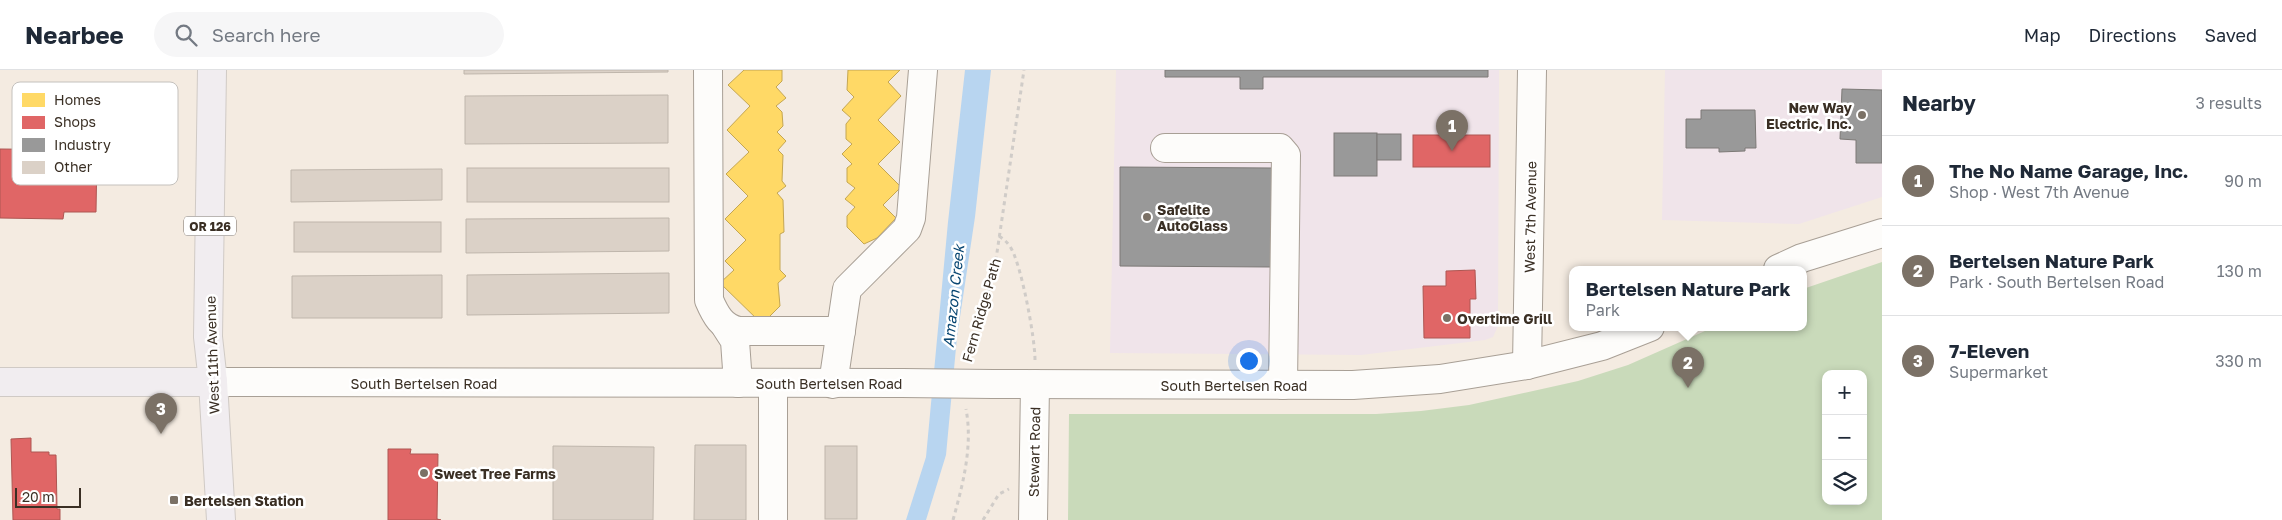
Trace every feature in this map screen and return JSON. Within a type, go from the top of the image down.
[{"type":"main road","name":"West 11th Avenue","points":[[212,70],[208,337],[213,382],[221,520]]},
{"type":"main road","name":"South Bertelsen Road","points":[[0,382],[213,382]]},
{"type":"street","points":[[708,70],[709,300],[715,313],[735,333],[738,383]]},
{"type":"street","points":[[833,384],[847,289],[909,225],[923,70]]},
{"type":"street","name":"West 7th Avenue","points":[[1528,365],[1532,70]]},
{"type":"street","points":[[1165,148],[1280,148],[1286,155],[1283,385]]},
{"type":"street","points":[[1785,266],[1802,258],[1882,233]]},
{"type":"street","points":[[735,333],[841,331]]},
{"type":"street","name":"South Bertelsen Road","points":[[213,382],[1353,385],[1440,379],[1528,365],[1602,346],[1640,331]]},
{"type":"street","points":[[772,520],[774,384]]},
{"type":"street","name":"Stewart Road","points":[[1033,520],[1035,384]]},
{"type":"path","name":"Fern Ridge Path","points":[[965,366],[987,296],[1000,236],[1024,70]]},
{"type":"path","points":[[1000,236],[1007,241],[1016,259],[1035,355],[1035,384]]},
{"type":"path","points":[[953,520],[966,464],[969,431],[966,406]]},
{"type":"path","points":[[984,520],[999,494],[1012,488],[1033,486]]},
{"type":"shaded area","points":[[1116,70],[1499,70],[1498,326],[1493,337],[1485,340],[1361,355],[1110,353]]},
{"type":"shaded area","points":[[1665,70],[1882,70],[1882,197],[1799,224],[1662,220]]},
{"type":"green space","points":[[1882,262],[1882,520],[1068,520],[1069,414],[1376,414],[1469,405],[1578,381],[1628,365],[1705,331],[1807,331],[1807,288]]},
{"type":"water","name":"Amazon Creek","points":[[965,70],[991,70],[975,217],[957,337],[946,455],[926,520],[906,520],[926,457],[948,222]]},
{"type":"building: Homes","points":[[744,70],[782,70],[782,81],[776,87],[786,98],[776,106],[782,112],[783,126],[777,132],[786,141],[778,150],[783,155],[782,181],[786,186],[777,193],[783,200],[784,232],[780,234],[780,270],[786,276],[778,283],[780,306],[762,324],[720,283],[734,270],[725,261],[746,240],[725,219],[748,196],[726,174],[749,152],[727,130],[750,106],[728,85]]},
{"type":"building: Homes","points":[[848,70],[900,70],[888,82],[901,96],[878,120],[900,142],[878,164],[901,187],[883,205],[896,218],[877,238],[864,244],[847,227],[847,216],[855,207],[845,199],[855,188],[847,182],[847,168],[852,164],[842,154],[852,144],[846,139],[846,124],[851,118],[842,110],[854,97],[847,90]]},
{"type":"building: Shops","points":[[1413,135],[1490,135],[1490,167],[1413,167]]},
{"type":"building: Shops","points":[[0,149],[12,149],[12,185],[96,185],[96,212],[64,212],[63,219],[0,218]]},
{"type":"building: Shops","name":"Overtime Grill","points":[[1475,270],[1476,299],[1470,299],[1470,338],[1424,338],[1423,286],[1446,286],[1446,271]]},
{"type":"building: Shops","points":[[31,438],[31,452],[49,452],[49,455],[56,455],[57,509],[60,509],[60,520],[13,520],[11,439]]},
{"type":"building: Shops","points":[[388,449],[411,449],[410,454],[438,454],[437,519],[441,520],[388,520]]},
{"type":"building: Industry","points":[[1165,70],[1488,70],[1488,77],[1263,77],[1263,89],[1240,89],[1240,77],[1165,77]]},
{"type":"building: Industry","name":"New Way Electric, Inc.","points":[[1842,89],[1882,90],[1882,163],[1856,163],[1856,140],[1840,139]]},
{"type":"building: Industry","points":[[1701,110],[1755,110],[1756,148],[1745,148],[1745,151],[1719,152],[1719,148],[1686,148],[1686,119],[1701,119]]},
{"type":"building: Industry","points":[[1334,133],[1377,133],[1377,176],[1334,176]]},
{"type":"building: Industry","points":[[1377,134],[1401,134],[1401,160],[1377,160]]},
{"type":"building: Industry","points":[[1120,167],[1272,168],[1271,267],[1120,266]]},
{"type":"building: Other","points":[[464,70],[668,70],[668,72],[464,74]]},
{"type":"building: Other","points":[[668,95],[668,143],[465,144],[465,96]]},
{"type":"building: Other","points":[[467,168],[669,168],[669,202],[467,202]]},
{"type":"building: Other","points":[[442,169],[442,200],[291,202],[291,170]]},
{"type":"building: Other","points":[[669,218],[669,251],[466,253],[466,219]]},
{"type":"building: Other","points":[[294,222],[441,222],[441,252],[294,252]]},
{"type":"building: Other","points":[[669,273],[669,313],[467,315],[467,275]]},
{"type":"building: Other","points":[[442,275],[442,318],[292,318],[292,276]]},
{"type":"building: Other","points":[[695,445],[746,445],[746,520],[694,520]]},
{"type":"building: Other","points":[[553,446],[654,447],[653,520],[553,520]]},
{"type":"building: Other","points":[[825,446],[857,446],[857,519],[825,519]]},
{"type":"place","name":"New Way Electric, Inc.","points":[[1862,115]]},
{"type":"place","name":"The No Name Garage, Inc.","points":[[1452,151]]},
{"type":"place","name":"Safelite AutoGlass","points":[[1147,217]]},
{"type":"place","name":"Overtime Grill","points":[[1447,318]]},
{"type":"place","name":"Bertelsen Nature Park","points":[[1688,388]]},
{"type":"place","name":"7-Eleven","points":[[161,434]]},
{"type":"place","name":"Sweet Tree Farms","points":[[424,473]]},
{"type":"place","name":"Bertelsen Station","points":[[174,500]]}]
